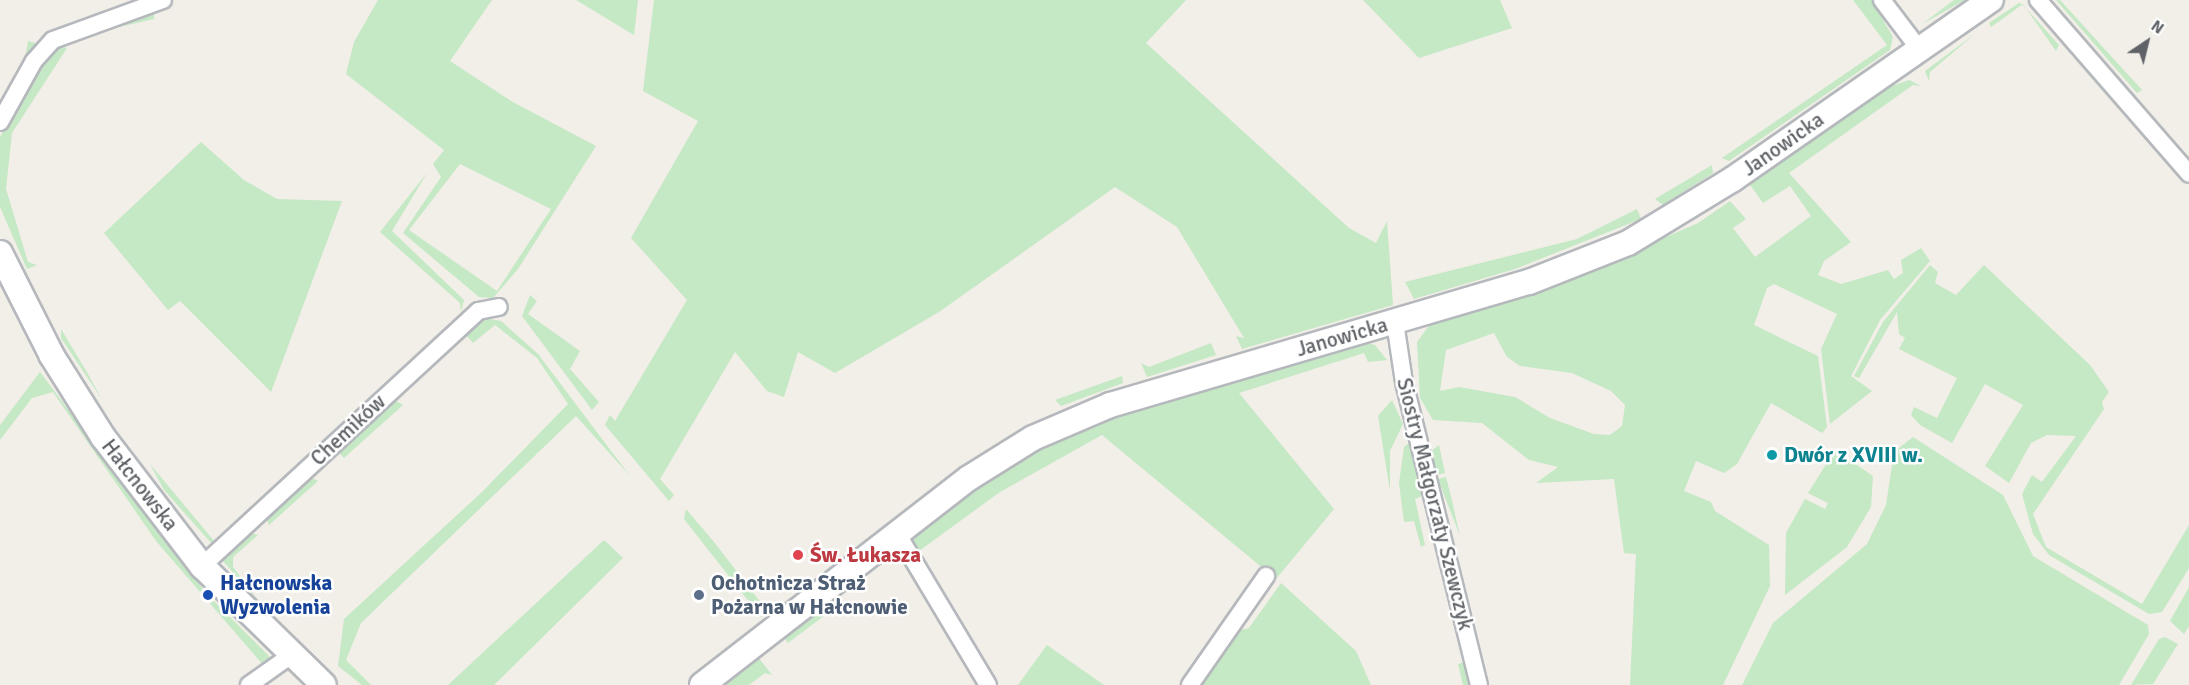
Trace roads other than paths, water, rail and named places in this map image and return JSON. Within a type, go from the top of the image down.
[{"type":"street","points":[[0,122],[34,61],[53,40],[163,0]]},
{"type":"street","points":[[1882,0],[1920,50]]},
{"type":"street","name":"Janowicka","points":[[702,685],[897,532],[1002,456],[1071,419],[1528,282],[1628,243],[1732,179],[1991,0]]},
{"type":"street","points":[[2037,0],[2189,174]]},
{"type":"street","name":"Hałcnowska","points":[[0,252],[84,411],[202,566],[290,656],[324,685]]},
{"type":"street","name":"Chemików","points":[[202,566],[478,311],[499,307]]},
{"type":"street","name":"Siostry Małgorzaty Szewczyk","points":[[1395,322],[1404,382],[1479,685]]},
{"type":"street","points":[[897,532],[988,685]]},
{"type":"street","points":[[1190,685],[1266,576]]},
{"type":"street","points":[[249,685],[290,656]]},
{"type":"place","name":"Dwór z XVIII w.","points":[[1772,455]]},
{"type":"place","name":"Św. Łukasza","points":[[798,555]]},
{"type":"place","name":"Hałcnowska Wyzwolenia","points":[[208,595]]},
{"type":"place","name":"Ochotnicza Straż Pożarna w Hałcnowie","points":[[699,595]]}]
